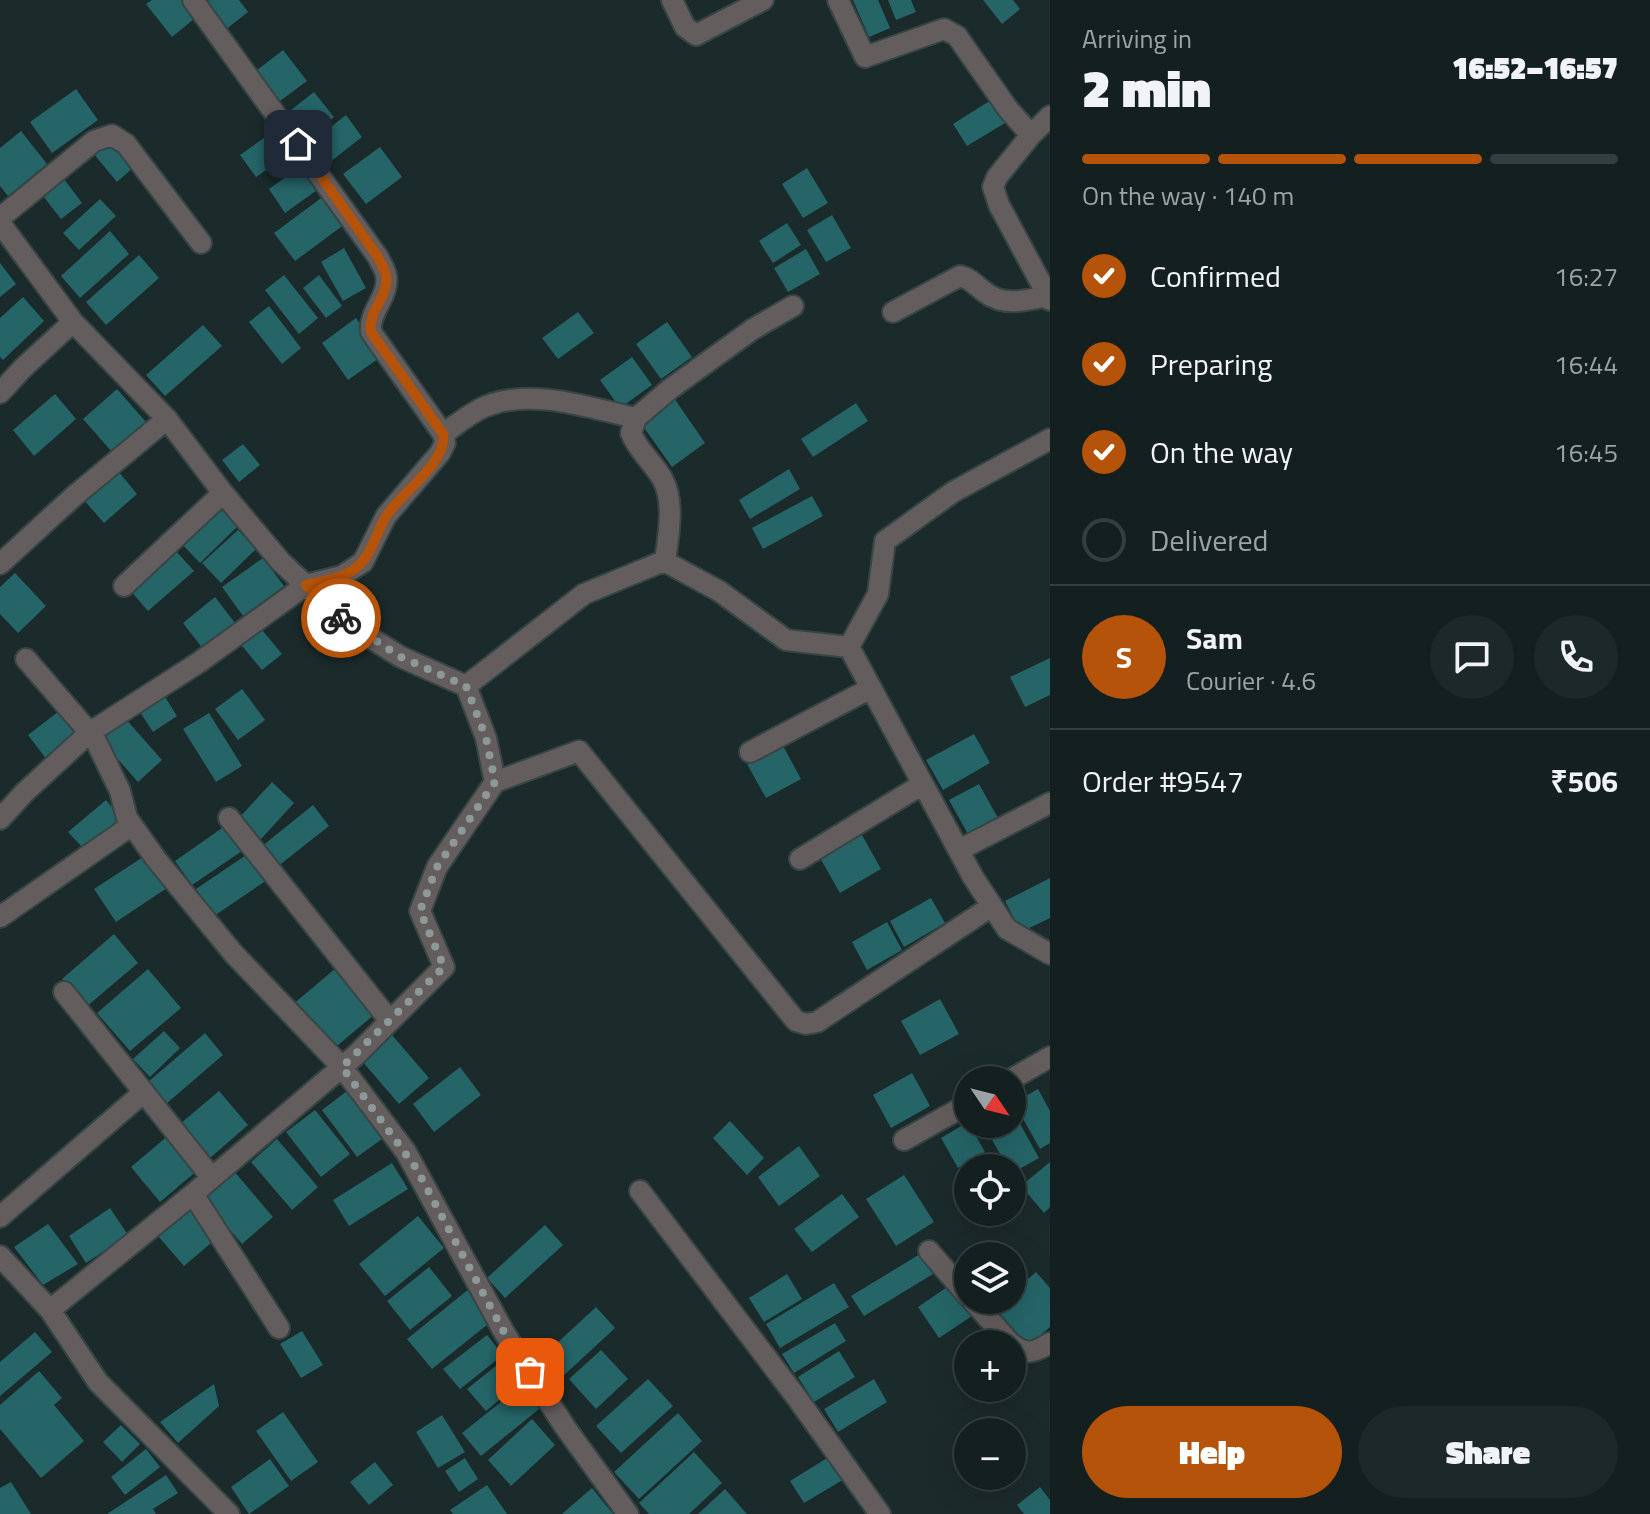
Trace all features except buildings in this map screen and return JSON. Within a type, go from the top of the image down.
[{"type":"street","points":[[0,819],[89,733],[198,663],[306,585],[342,576],[363,562],[386,516],[445,443],[443,434],[371,332],[369,322],[382,297],[386,276],[378,257],[193,0]]},
{"type":"street","points":[[672,0],[685,27],[696,35],[763,0]]},
{"type":"street","points":[[838,0],[865,57],[944,29],[957,36],[1008,109],[1031,135]]},
{"type":"street","points":[[893,312],[960,276],[971,278],[990,296],[1002,301],[1049,298],[999,205],[993,187],[997,177],[1050,116]]},
{"type":"street","points":[[201,243],[126,144],[112,135],[94,141],[0,221],[73,322],[167,419],[281,562],[345,622],[401,657],[466,686],[486,738],[495,782]]},
{"type":"street","points":[[665,562],[671,521],[664,481],[636,446],[631,433],[636,418],[670,389],[741,338],[793,306]]},
{"type":"street","points":[[0,393],[73,322]]},
{"type":"street","points":[[443,434],[486,406],[511,400],[550,400],[636,418]]},
{"type":"street","points":[[0,564],[73,497],[167,419]]},
{"type":"street","points":[[849,647],[878,594],[885,541],[953,492],[1050,439]]},
{"type":"street","points":[[124,586],[223,493]]},
{"type":"street","points":[[466,686],[584,594],[665,562],[719,591],[786,640],[849,647]]},
{"type":"street","points":[[849,647],[959,850],[1007,929],[1050,954]]},
{"type":"street","points":[[26,659],[89,733],[110,769],[132,825],[156,859],[233,953],[342,1067],[416,1168],[505,1334],[565,1427],[628,1514]]},
{"type":"street","points":[[750,752],[871,688]]},
{"type":"street","points":[[50,1310],[342,1067],[444,967],[420,911],[437,867],[495,782],[579,751],[796,1021],[806,1024],[828,1016],[992,906]]},
{"type":"street","points":[[800,859],[923,784]]},
{"type":"street","points":[[959,850],[1050,803]]},
{"type":"street","points":[[229,818],[390,1021]]},
{"type":"street","points":[[0,917],[132,825]]},
{"type":"street","points":[[64,992],[212,1178]]},
{"type":"street","points":[[1026,1071],[1050,1057]]},
{"type":"street","points":[[0,1217],[144,1092]]},
{"type":"street","points":[[904,1140],[954,1112]]},
{"type":"street","points":[[640,1191],[797,1398],[880,1514]]},
{"type":"street","points":[[193,1194],[279,1328]]},
{"type":"street","points":[[929,1251],[954,1280]]},
{"type":"street","points":[[2,1263],[50,1310],[98,1382],[229,1514]]},
{"type":"street","points":[[985,1314],[999,1330]]},
{"type":"street","points":[[1026,1352],[1036,1352],[1050,1343]]},
{"type":"way so far","points":[[341,618],[401,657],[466,686],[486,738],[495,782],[437,867],[420,911],[444,967],[342,1067],[416,1168],[505,1334],[530,1372]]},
{"type":"route","points":[[298,144],[378,257],[386,276],[385,287],[369,322],[371,332],[443,434],[445,443],[433,463],[386,516],[363,562],[342,576],[306,585],[341,618]]}]
